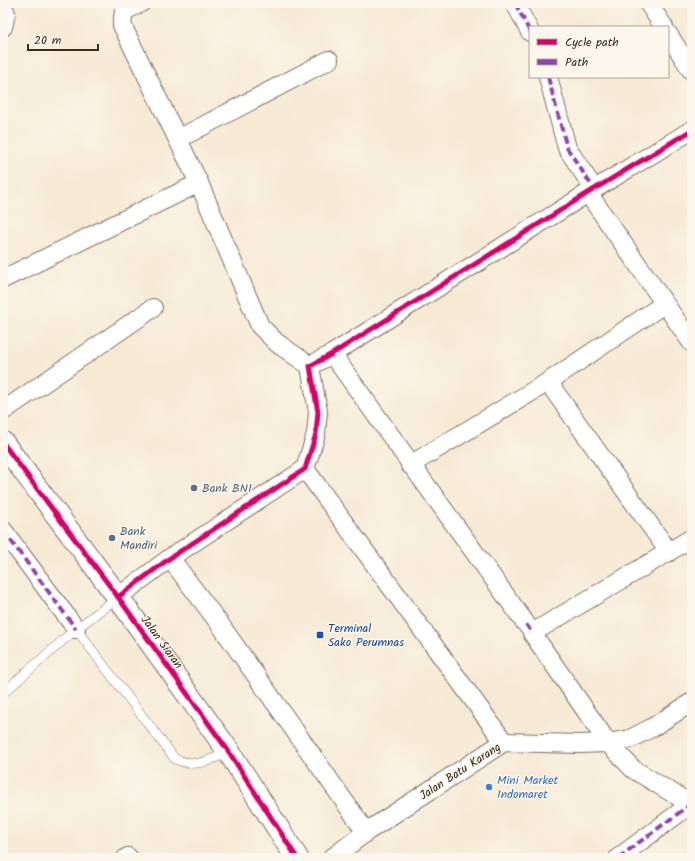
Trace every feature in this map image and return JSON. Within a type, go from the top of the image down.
[{"type":"street","points":[[118,597],[170,558],[305,469],[316,434],[318,412],[310,366],[278,343],[260,326],[199,183],[122,25],[124,12],[140,3]]},
{"type":"street","points":[[515,3],[529,30]]},
{"type":"street","points":[[648,3],[663,26]]},
{"type":"street","points":[[3,8],[6,13],[3,27]]},
{"type":"street","points":[[669,36],[692,71]]},
{"type":"street","points":[[178,139],[328,60]]},
{"type":"street","points":[[548,78],[567,148],[591,191],[664,304],[692,343]]},
{"type":"street","points":[[310,366],[332,354],[591,191],[692,130]]},
{"type":"street","points":[[3,279],[199,183]]},
{"type":"street","points":[[410,465],[548,382],[664,304]]},
{"type":"street","points":[[3,411],[153,308]]},
{"type":"street","points":[[332,354],[410,465],[526,624]]},
{"type":"street","points":[[548,382],[669,552]]},
{"type":"street","name":"Jalan Siaran","points":[[5,450],[118,597],[229,752],[297,858]]},
{"type":"street","points":[[305,469],[504,742]]},
{"type":"street","points":[[3,530],[76,629]]},
{"type":"street","points":[[618,858],[691,805],[633,769],[608,743],[532,633],[692,538]]},
{"type":"street","points":[[170,558],[219,623],[366,832]]},
{"type":"street","name":"Jalan Batu Karang","points":[[332,858],[366,832],[504,742],[580,744],[608,743],[630,739],[653,727],[692,702]]},
{"type":"lane","points":[[3,693],[76,629],[118,597]]},
{"type":"lane","points":[[76,629],[175,758],[187,763],[199,764],[229,752]]},
{"type":"marked path","points":[[515,3],[529,30]]},
{"type":"marked path","points":[[3,8],[6,13],[3,27]]},
{"type":"marked path","points":[[548,78],[567,148],[594,189]]},
{"type":"marked path","points":[[3,530],[76,629]]},
{"type":"marked path","points":[[526,624],[532,633]]},
{"type":"marked path","points":[[618,858],[691,804]]},
{"type":"cycle path","points":[[118,597],[170,558],[305,469],[316,434],[318,412],[310,366],[332,354],[588,193],[692,130]]},
{"type":"cycle path","points":[[3,443],[118,597],[229,752],[297,858]]},
{"type":"place","name":"Bank BNI","points":[[194,488]]},
{"type":"place","name":"Bank Mandiri","points":[[112,538]]},
{"type":"place","name":"Terminal Sako Perumnas","points":[[320,635]]},
{"type":"place","name":"Mini Market Indomaret","points":[[489,787]]}]
